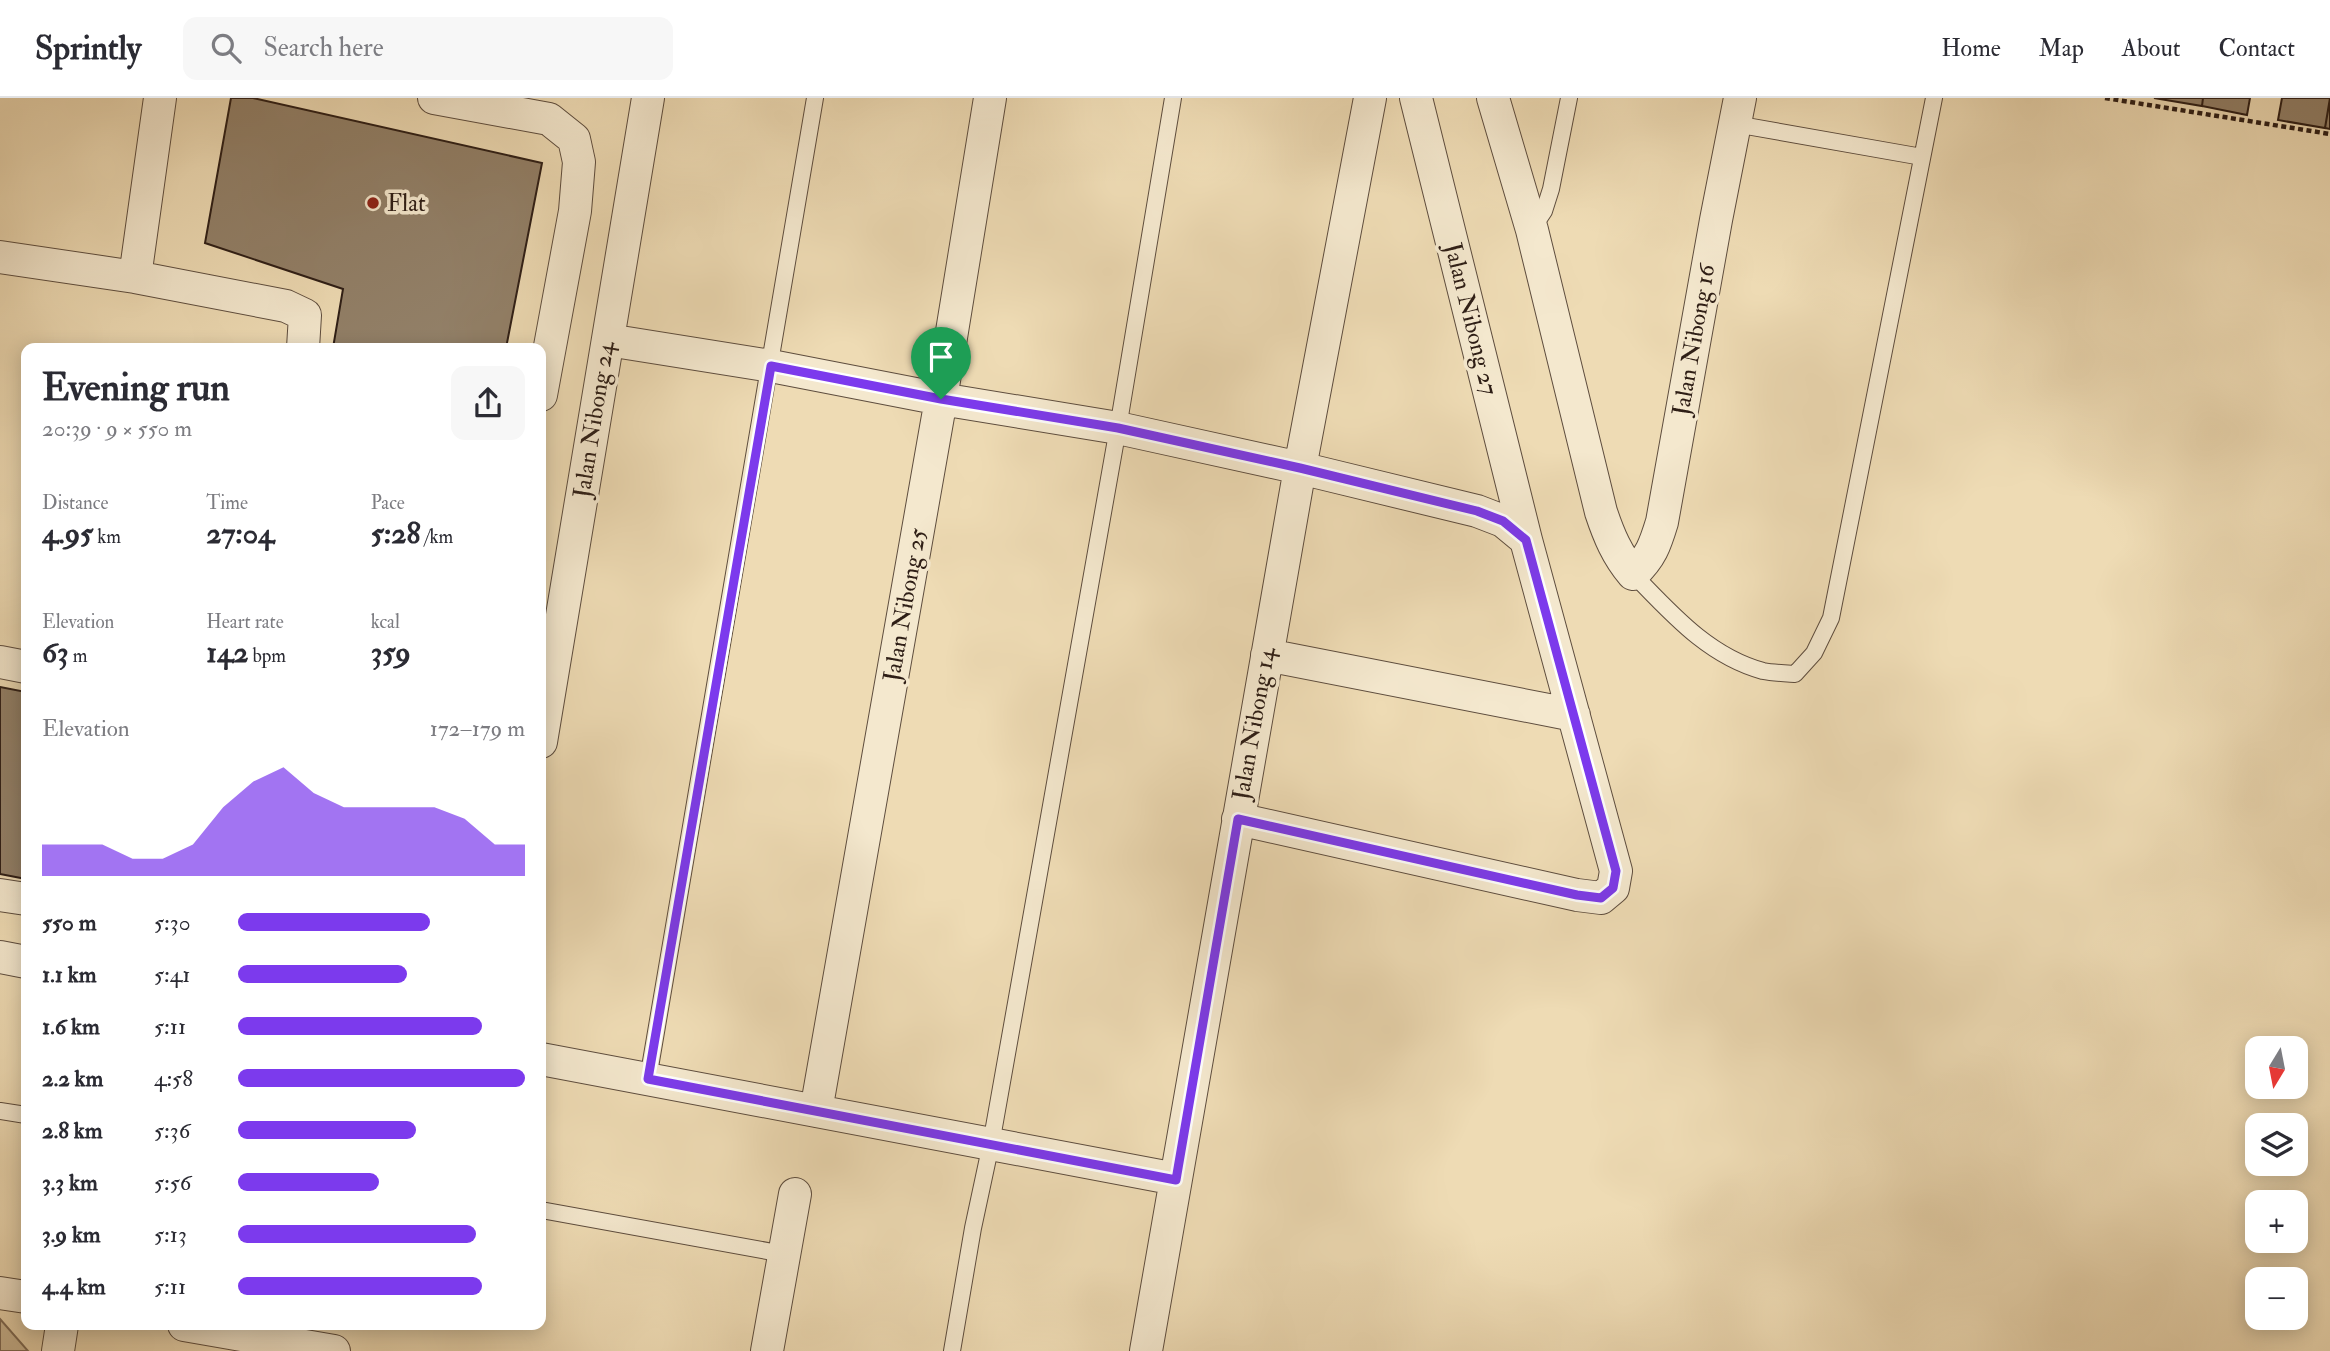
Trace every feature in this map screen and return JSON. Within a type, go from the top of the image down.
[{"type":"street","points":[[135,277],[160,98]]},
{"type":"street","points":[[434,98],[549,119],[574,139],[579,162],[575,211],[546,368]]},
{"type":"street","name":"Jalan Nibong 24","points":[[546,713],[648,98]]},
{"type":"street","name":"Jalan Nibong 25","points":[[816,1111],[941,399],[990,98]]},
{"type":"street","name":"Jalan Nibong 14","points":[[1146,1351],[1300,468],[1370,98]]},
{"type":"street","name":"Jalan Nibong 27","points":[[1238,819],[1577,895],[1601,898],[1613,888],[1616,871],[1526,540],[1416,98]]},
{"type":"street","points":[[1493,98],[1532,230],[1601,512],[1610,540],[1621,561],[1633,574]]},
{"type":"street","name":"Jalan Nibong 16","points":[[1633,574],[1646,562],[1655,546],[1662,522],[1738,111]]},
{"type":"street","points":[[0,257],[135,277],[286,306],[305,315],[303,343]]},
{"type":"street","points":[[608,340],[1118,428],[1477,511],[1503,521],[1526,540]]},
{"type":"street","points":[[1267,655],[1574,715]]},
{"type":"street","points":[[0,662],[21,666]]},
{"type":"street","points":[[0,895],[21,898]]},
{"type":"street","points":[[0,957],[21,961]]},
{"type":"street","points":[[546,1060],[1176,1180]]},
{"type":"street","points":[[767,1351],[795,1194]]},
{"type":"street","points":[[0,1293],[21,1296]]},
{"type":"street","points":[[58,1351],[61,1330]]},
{"type":"street","points":[[196,1330],[226,1342],[334,1351]]},
{"type":"lane","points":[[648,1079],[815,98]]},
{"type":"lane","points":[[952,1351],[1118,428],[1173,98]]},
{"type":"lane","points":[[1532,230],[1544,211],[1551,189],[1569,98]]},
{"type":"lane","points":[[1633,574],[1690,631],[1728,658],[1765,671],[1795,674],[1814,653],[1831,618],[1934,98]]},
{"type":"lane","points":[[1738,111],[1922,157]]},
{"type":"lane","points":[[0,1111],[21,1114]]},
{"type":"lane","points":[[546,1211],[784,1254]]},
{"type":"path","points":[[2105,98],[2330,134]]},
{"type":"shaded area","points":[[0,1319],[28,1351],[0,1351]]},
{"type":"building","name":"Flat","points":[[231,98],[253,98],[542,163],[507,343],[334,343],[343,289],[205,243]]},
{"type":"building","points":[[2154,98],[2203,98],[2202,106]]},
{"type":"building","points":[[2203,98],[2250,98],[2247,115],[2202,106]]},
{"type":"building","points":[[2282,98],[2330,98],[2325,128],[2278,120]]},
{"type":"building","points":[[2330,99],[2330,129],[2325,128]]},
{"type":"building","points":[[0,687],[21,691],[21,878],[0,874]]},
{"type":"place","name":"Flat","points":[[373,203]]},
{"type":"route","points":[[771,366],[941,399],[1118,428],[1300,468],[1477,511],[1503,521],[1526,540],[1616,871],[1613,888],[1601,898],[1577,895],[1238,819],[1176,1180],[648,1079],[771,366]]}]
